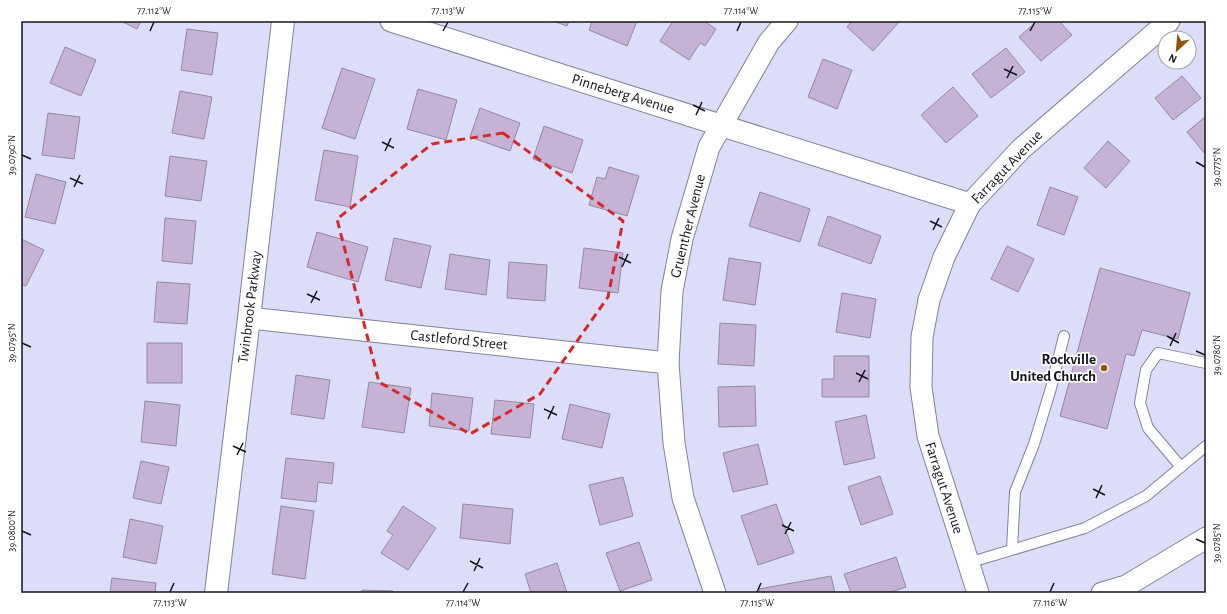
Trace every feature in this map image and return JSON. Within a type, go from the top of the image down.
[{"type":"street","name":"Twinbrook Parkway","points":[[216,593],[283,21]]},
{"type":"street","name":"Pinneberg Avenue","points":[[390,21],[970,204]]},
{"type":"street","name":"Gruenther Avenue","points":[[715,593],[683,498],[674,443],[668,363],[672,291],[682,239],[709,147],[769,42],[787,21]]},
{"type":"street","name":"Farragut Avenue","points":[[978,593],[928,436],[921,387],[922,337],[929,300],[944,257],[970,204],[1021,149],[1169,21]]},
{"type":"street","name":"Castleford Street","points":[[249,318],[668,363]]},
{"type":"street","points":[[1102,593],[1126,586],[1206,538]]},
{"type":"lane","points":[[1012,549],[1015,492],[1034,444],[1051,388],[1064,336]]},
{"type":"lane","points":[[1181,466],[1148,428],[1140,403],[1146,370],[1158,353],[1206,363]]},
{"type":"lane","points":[[968,563],[1085,528],[1146,496],[1206,446]]},
{"type":"highlighted area","points":[[503,133],[623,221],[608,297],[540,394],[470,434],[379,382],[337,219],[432,144]]},
{"type":"building","points":[[121,21],[141,21],[137,29]]},
{"type":"building","points":[[553,21],[569,21],[567,26]]},
{"type":"building","points":[[592,21],[637,21],[627,46],[589,30]]},
{"type":"building","points":[[673,21],[704,21],[716,29],[705,46],[700,43],[689,60],[660,41]]},
{"type":"building","points":[[852,21],[900,21],[873,51],[847,27]]},
{"type":"building","points":[[1037,21],[1059,21],[1072,35],[1041,61],[1019,37]]},
{"type":"building","points":[[187,29],[218,33],[212,75],[181,70]]},
{"type":"building","points":[[65,47],[96,60],[81,96],[50,83]]},
{"type":"building","points":[[1006,48],[1025,72],[991,98],[972,74]]},
{"type":"building","points":[[823,59],[852,70],[837,109],[808,97]]},
{"type":"building","points":[[342,68],[375,79],[355,139],[322,128]]},
{"type":"building","points":[[1182,76],[1201,98],[1173,120],[1155,98]]},
{"type":"building","points":[[953,87],[978,116],[946,143],[921,115]]},
{"type":"building","points":[[418,89],[457,100],[446,140],[407,129]]},
{"type":"building","points":[[180,91],[212,97],[204,139],[172,133]]},
{"type":"building","points":[[480,108],[520,123],[510,151],[470,137]]},
{"type":"building","points":[[48,113],[80,117],[74,159],[42,155]]},
{"type":"building","points":[[1206,116],[1206,155],[1187,132]]},
{"type":"building","points":[[544,126],[583,140],[572,173],[533,159]]},
{"type":"building","points":[[1108,141],[1130,161],[1106,188],[1084,168]]},
{"type":"building","points":[[324,150],[358,156],[350,207],[315,200]]},
{"type":"building","points":[[170,156],[207,161],[201,201],[165,196]]},
{"type":"building","points":[[609,167],[639,176],[627,216],[589,205],[597,177],[605,179]]},
{"type":"building","points":[[36,174],[66,182],[55,224],[25,217]]},
{"type":"building","points":[[1050,187],[1078,197],[1064,235],[1037,225]]},
{"type":"building","points":[[760,192],[810,209],[800,242],[749,226]]},
{"type":"building","points":[[828,216],[881,236],[871,264],[818,245]]},
{"type":"building","points":[[165,218],[196,221],[192,264],[162,261]]},
{"type":"building","points":[[317,232],[368,247],[358,282],[307,267]]},
{"type":"building","points":[[394,238],[431,246],[421,288],[385,280]]},
{"type":"building","points":[[21,239],[44,250],[26,286],[21,284]]},
{"type":"building","points":[[1007,246],[1034,259],[1018,292],[991,279]]},
{"type":"building","points":[[584,248],[623,253],[618,293],[579,288]]},
{"type":"building","points":[[450,254],[490,260],[486,295],[445,289]]},
{"type":"building","points":[[729,258],[761,263],[755,305],[723,300]]},
{"type":"building","points":[[509,262],[547,265],[545,301],[507,298]]},
{"type":"building","points":[[1100,268],[1190,293],[1178,339],[1142,330],[1134,356],[1126,354],[1107,429],[1060,416]]},
{"type":"building","points":[[157,282],[190,284],[187,324],[154,322]]},
{"type":"building","points":[[842,293],[876,299],[870,338],[836,332]]},
{"type":"building","points":[[720,323],[756,325],[754,366],[718,364]]},
{"type":"building","points":[[147,343],[182,343],[182,383],[147,383]]},
{"type":"building","points":[[834,356],[869,356],[869,397],[822,397],[822,379],[834,379]]},
{"type":"building","points":[[296,375],[330,380],[324,419],[291,414]]},
{"type":"building","points":[[369,382],[411,388],[404,433],[362,427]]},
{"type":"building","points":[[755,386],[756,426],[719,427],[718,387]]},
{"type":"building","points":[[432,393],[473,398],[469,431],[429,426]]},
{"type":"building","points":[[495,400],[534,404],[530,438],[491,434]]},
{"type":"building","points":[[145,401],[180,405],[176,446],[141,442]]},
{"type":"building","points":[[570,404],[610,414],[602,448],[562,439]]},
{"type":"building","points":[[866,415],[875,458],[844,465],[835,422]]},
{"type":"building","points":[[758,444],[768,484],[733,492],[723,453]]},
{"type":"building","points":[[286,458],[334,463],[332,484],[318,482],[316,502],[281,498]]},
{"type":"building","points":[[141,461],[169,467],[161,504],[133,498]]},
{"type":"building","points":[[880,476],[893,514],[861,525],[848,487]]},
{"type":"building","points":[[623,477],[633,516],[600,525],[589,485]]},
{"type":"building","points":[[463,504],[513,509],[510,544],[460,538]]},
{"type":"building","points":[[776,504],[794,553],[758,565],[741,516]]},
{"type":"building","points":[[281,506],[314,511],[305,579],[272,574]]},
{"type":"building","points":[[403,506],[436,528],[408,570],[381,553],[393,535],[387,531]]},
{"type":"building","points":[[130,519],[163,526],[156,564],[123,557]]},
{"type":"building","points":[[639,542],[652,580],[620,591],[606,553]]},
{"type":"building","points":[[896,557],[906,587],[888,593],[851,593],[844,574]]},
{"type":"building","points":[[557,563],[567,593],[531,593],[525,574]]},
{"type":"building","points":[[831,576],[835,593],[760,593],[759,589]]},
{"type":"building","points":[[112,578],[156,583],[155,593],[110,593]]},
{"type":"building","points":[[362,590],[393,591],[393,593],[362,593]]},
{"type":"place","name":"Rockville United Church","points":[[1104,368]]}]
